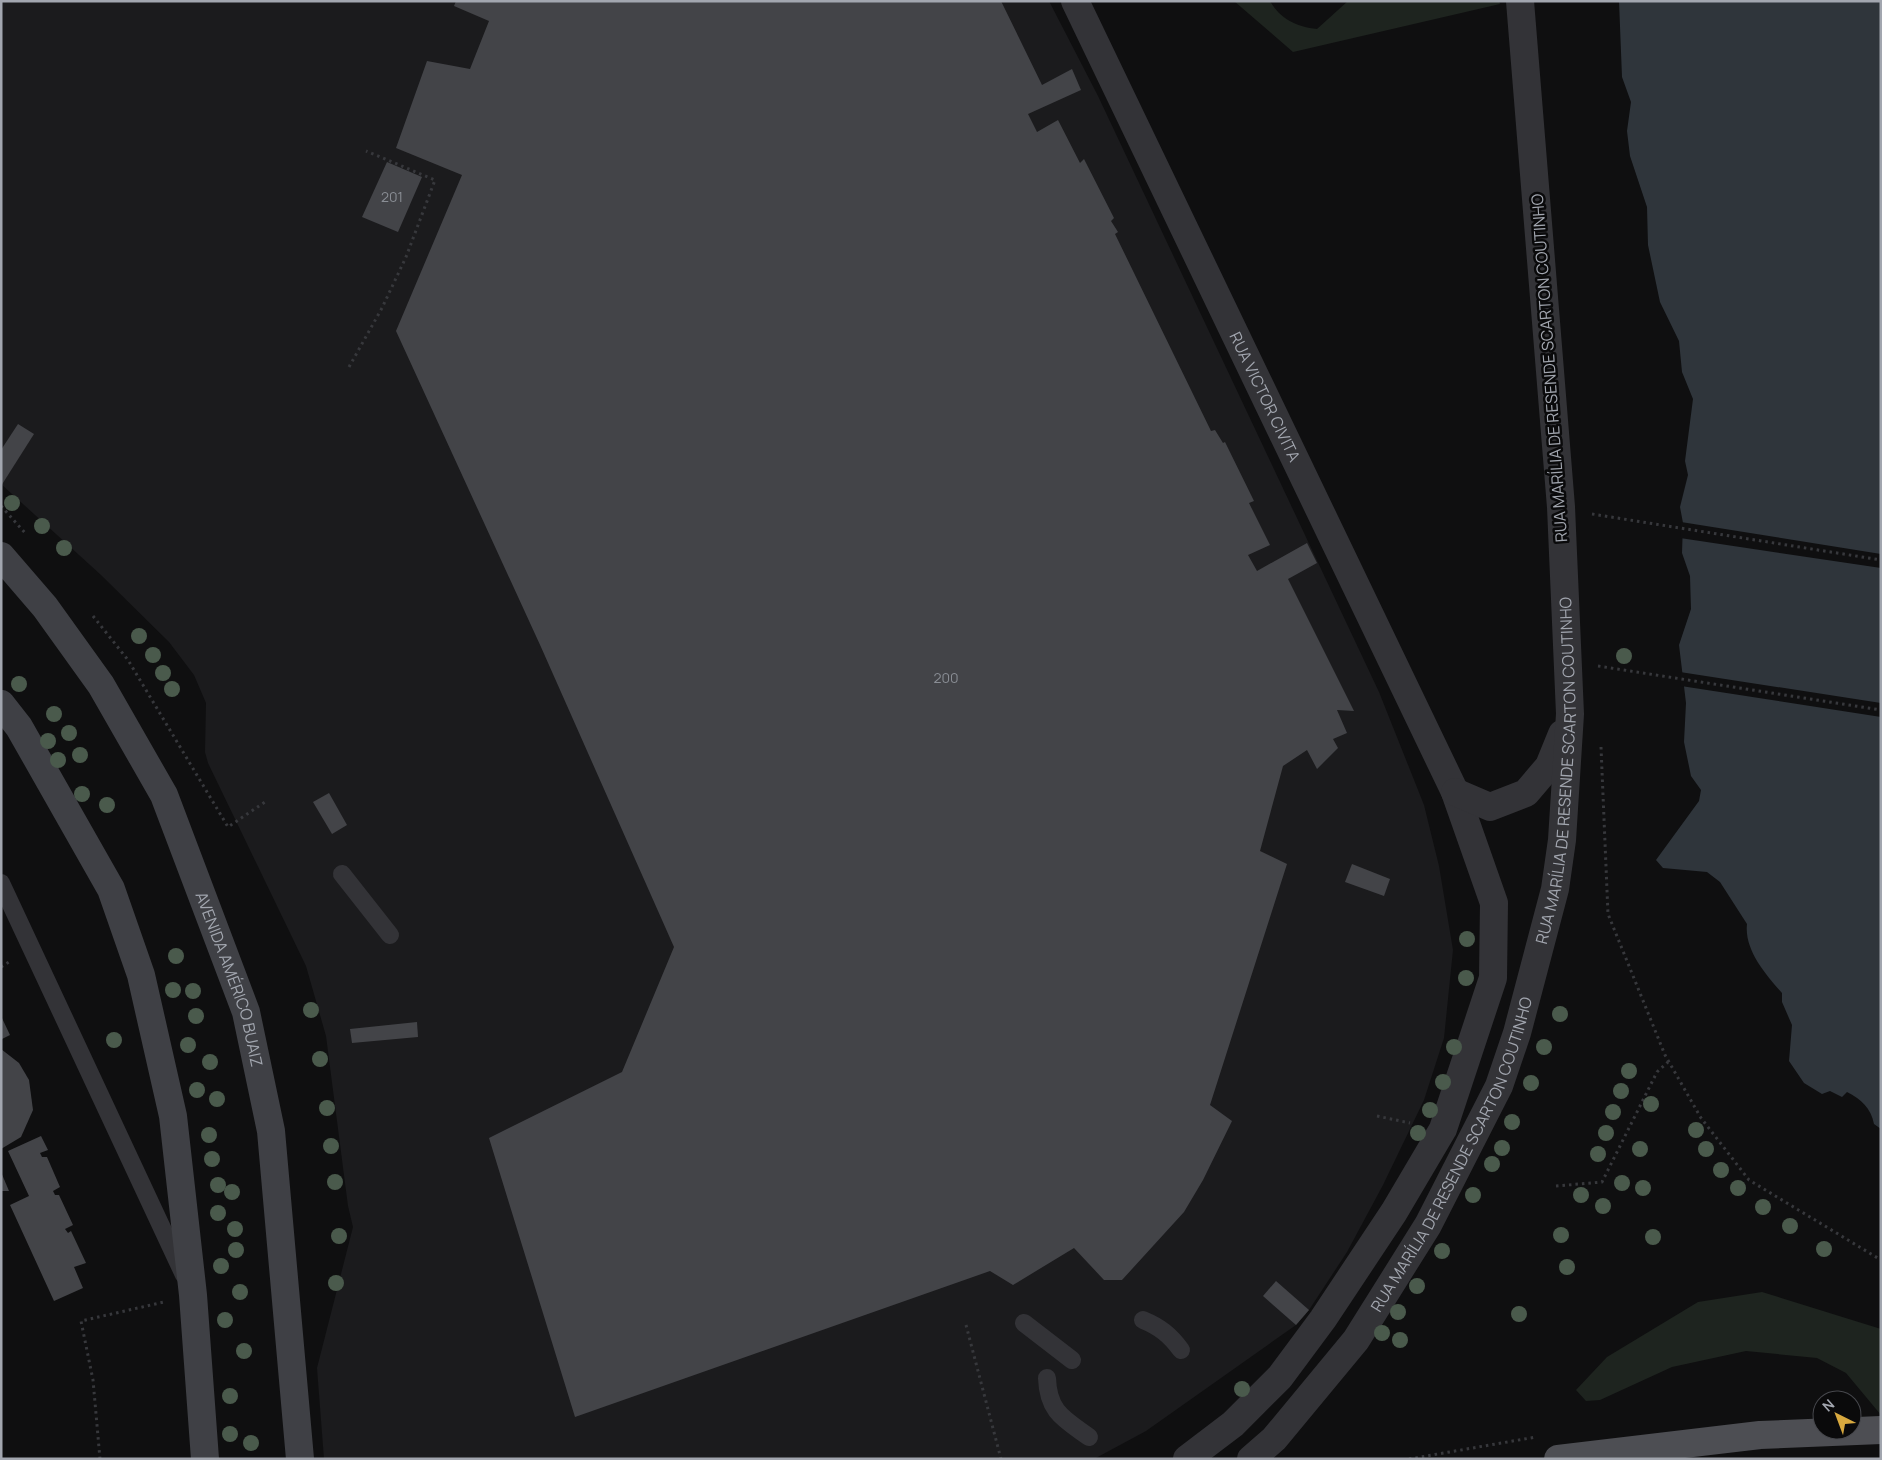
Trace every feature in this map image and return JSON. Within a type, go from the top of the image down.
[{"type":"main road","name":"AVENIDA AMÉRICO BUAIZ","points":[[1,556],[45,607],[101,685],[164,795],[246,1012],[271,1131],[300,1459]]},
{"type":"main road","points":[[1,704],[19,727],[111,889],[141,975],[173,1116],[193,1295],[204,1456]]},
{"type":"main road","points":[[1558,1459],[1760,1435],[1881,1430]]},
{"type":"street","name":"RUA VICTOR CIVITA","points":[[1075,1],[1455,792]]},
{"type":"street","name":"RUA MARÍLIA DE RESENDE SCARTON COUTINHO","points":[[1251,1459],[1274,1439],[1356,1340],[1428,1225],[1499,1086],[1517,1034],[1555,889],[1562,840],[1570,714],[1561,507],[1520,1]]},
{"type":"street","points":[[1455,792],[1490,807],[1526,794],[1549,766],[1570,714]]},
{"type":"street","name":"RUA MARÍLIA DE RESENDE SCARTON COUTINHO","points":[[1187,1459],[1233,1424],[1280,1376],[1323,1319],[1394,1212],[1443,1129],[1493,978],[1494,903],[1455,792]]},
{"type":"lane","points":[[342,874],[390,935]]},
{"type":"lane","points":[[1,883],[193,1295]]},
{"type":"lane","points":[[1143,1320],[1158,1326],[1170,1335],[1181,1350]]},
{"type":"lane","points":[[1024,1323],[1072,1360]]},
{"type":"lane","points":[[1046,1378],[1047,1394],[1053,1408],[1066,1421],[1089,1437]]},
{"type":"path","points":[[349,367],[382,308],[402,266],[435,180],[366,151]]},
{"type":"path","points":[[1591,504],[1592,523]]},
{"type":"path","points":[[1591,514],[1881,560]]},
{"type":"path","points":[[1597,656],[1598,676]]},
{"type":"path","points":[[1598,666],[1881,710]]},
{"type":"path","points":[[1601,745],[1608,914],[1668,1062],[1701,1118],[1749,1180],[1881,1260]]},
{"type":"path","points":[[228,827],[265,802]]},
{"type":"path","points":[[1556,1186],[1602,1182],[1657,1072],[1668,1062]]},
{"type":"path","points":[[100,1459],[93,1380],[81,1321],[193,1295]]},
{"type":"path","points":[[966,1325],[1001,1459]]},
{"type":"shaded area","points":[[1,1],[1049,1],[1098,96],[1379,692],[1424,805],[1439,866],[1453,950],[1444,1038],[1424,1100],[1383,1185],[1347,1252],[1309,1310],[1296,1325],[1146,1431],[1094,1459],[324,1459],[317,1368],[353,1227],[348,1206],[326,1036],[306,966],[208,763],[205,752],[206,703],[194,675],[169,642],[101,575],[1,484]]},
{"type":"shaded area","points":[[1234,1],[1270,1],[1279,13],[1290,21],[1317,29],[1348,1],[1499,1],[1500,4],[1293,52]]},
{"type":"shaded area","points":[[1619,1],[1881,1],[1881,1129],[1874,1124],[1868,1109],[1857,1098],[1847,1092],[1842,1097],[1830,1091],[1822,1094],[1804,1083],[1789,1061],[1792,1025],[1782,1002],[1782,993],[1757,961],[1749,943],[1747,924],[1720,882],[1707,872],[1663,868],[1656,860],[1699,801],[1701,790],[1691,776],[1684,742],[1686,703],[1679,645],[1691,609],[1690,576],[1682,553],[1683,523],[1680,507],[1688,475],[1685,461],[1693,399],[1682,372],[1679,341],[1660,302],[1648,245],[1647,207],[1630,156],[1627,131],[1631,102],[1622,77]]},
{"type":"shaded area","points":[[1762,1292],[1881,1329],[1881,1415],[1846,1373],[1817,1358],[1746,1351],[1672,1367],[1600,1400],[1586,1401],[1576,1390],[1607,1357],[1698,1302]]},
{"type":"pier","points":[[1681,522],[1881,554],[1881,568],[1680,538]]},
{"type":"pier","points":[[1680,672],[1881,703],[1881,717],[1681,686]]},
{"type":"building","points":[[456,1],[1001,1],[1042,85],[1072,69],[1081,90],[1028,114],[1037,132],[1058,120],[1080,163],[1084,159],[1114,218],[1111,221],[1118,232],[1115,234],[1211,431],[1215,430],[1223,443],[1225,442],[1254,501],[1249,503],[1270,545],[1248,555],[1257,571],[1307,543],[1317,563],[1288,579],[1354,711],[1337,710],[1347,733],[1333,739],[1338,748],[1317,769],[1307,750],[1283,766],[1260,851],[1287,864],[1210,1105],[1232,1121],[1203,1180],[1184,1212],[1122,1280],[1104,1280],[1074,1248],[1013,1285],[990,1271],[575,1417],[489,1138],[622,1072],[674,947],[541,647],[396,331],[462,175],[396,148],[427,61],[470,69],[489,21],[454,6]]},
{"type":"building","points":[[387,162],[422,177],[398,232],[362,217]]},
{"type":"building","points":[[18,424],[34,434],[1,486],[1,450]]},
{"type":"building","points":[[329,793],[347,825],[332,834],[313,802]]},
{"type":"building","points":[[1352,864],[1390,879],[1384,896],[1345,882]]},
{"type":"building","points":[[1,1016],[10,1035],[2,1039],[1,1038]]},
{"type":"building","points":[[417,1022],[418,1037],[352,1043],[350,1029]]},
{"type":"building","points":[[1,1049],[19,1063],[29,1080],[33,1110],[21,1137],[1,1149]]},
{"type":"building","points":[[41,1136],[48,1150],[40,1153],[42,1157],[47,1157],[60,1187],[53,1191],[55,1195],[59,1195],[73,1225],[65,1229],[68,1233],[71,1231],[86,1263],[74,1267],[83,1288],[54,1301],[10,1205],[29,1196],[8,1151]]},
{"type":"building","points":[[1,1172],[9,1191],[1,1191]]},
{"type":"building","points":[[1276,1281],[1309,1310],[1296,1325],[1263,1296]]}]
